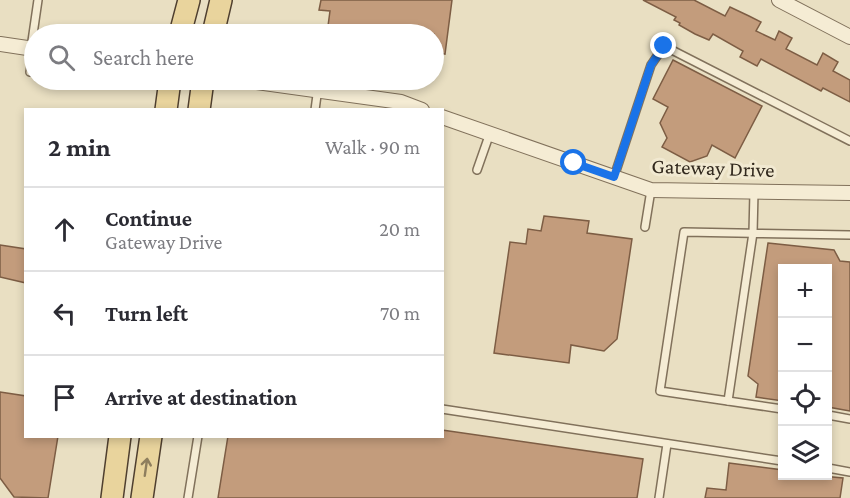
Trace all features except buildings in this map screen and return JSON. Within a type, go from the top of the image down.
[{"type":"main road","points":[[183,24],[189,0]]},
{"type":"main road","points":[[215,24],[221,0]]},
{"type":"main road","points":[[166,108],[169,90]]},
{"type":"main road","points":[[199,108],[202,90]]},
{"type":"main road","points":[[112,498],[120,438]]},
{"type":"main road","points":[[142,498],[151,438]]},
{"type":"street","points":[[785,2],[850,37]]},
{"type":"street","points":[[0,44],[24,48]]},
{"type":"street","points":[[343,90],[402,102],[417,108]]},
{"type":"street","name":"Gateway Drive","points":[[444,118],[651,190],[850,193]]},
{"type":"lane","points":[[36,24],[38,0]]},
{"type":"lane","points":[[614,177],[651,65],[664,46],[850,141]]},
{"type":"lane","points":[[315,108],[317,90]]},
{"type":"lane","points":[[477,170],[490,133]]},
{"type":"lane","points":[[645,227],[651,190]]},
{"type":"lane","points":[[728,401],[753,233],[754,191]]},
{"type":"lane","points":[[778,408],[660,391],[684,232],[850,235]]},
{"type":"lane","points":[[444,409],[778,460]]},
{"type":"lane","points":[[832,417],[850,419]]},
{"type":"lane","points":[[188,498],[198,438]]},
{"type":"lane","points":[[659,498],[667,444]]},
{"type":"lane","points":[[832,469],[850,472]]},
{"type":"route","points":[[574,163],[614,177],[651,65],[664,46]]}]
